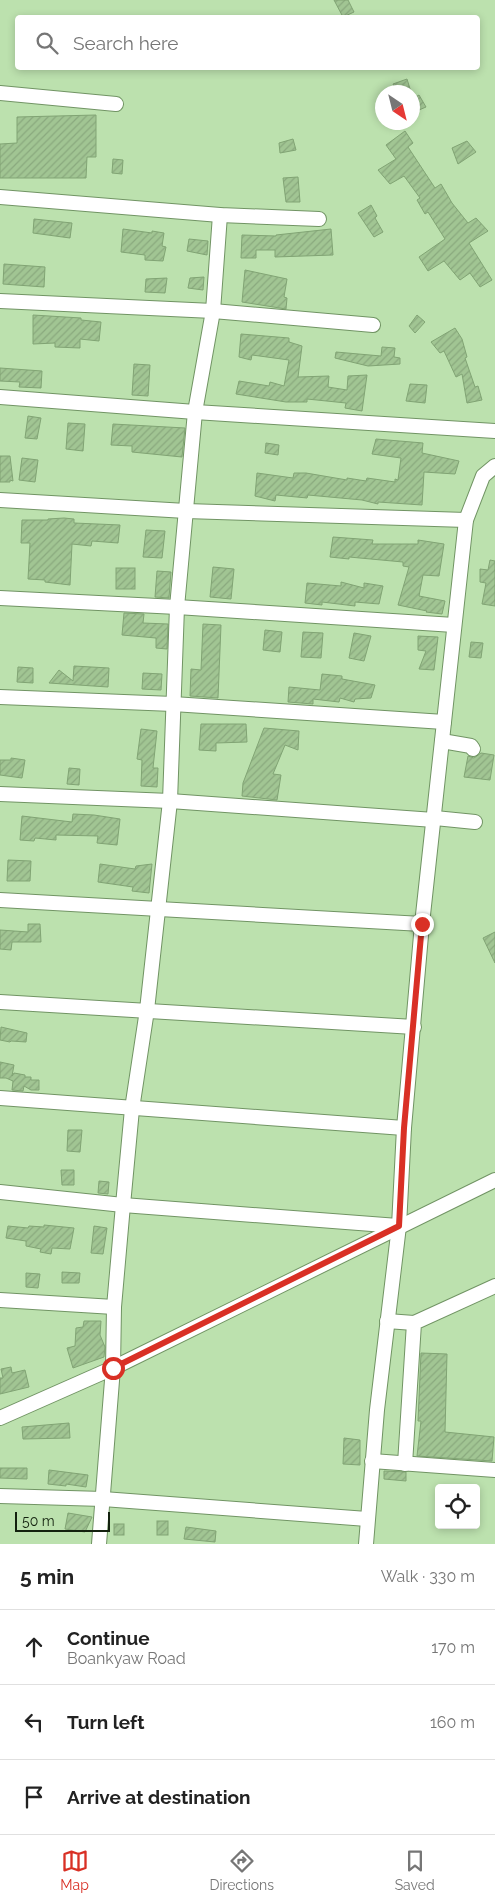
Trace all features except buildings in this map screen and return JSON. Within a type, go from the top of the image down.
[{"type":"street","points":[[0,93],[116,104]]},
{"type":"street","points":[[0,198],[220,215],[319,219]]},
{"type":"street","points":[[99,1544],[113,1368],[114,1307],[132,1108],[147,1010],[170,801],[178,607],[195,412],[212,311],[220,215]]},
{"type":"street","points":[[0,301],[212,311],[373,325]]},
{"type":"street","points":[[0,397],[195,412],[495,431]]},
{"type":"street","points":[[366,1544],[372,1461],[399,1226],[404,1128],[422,924],[466,520],[483,476],[495,466]]},
{"type":"street","points":[[0,500],[186,511],[466,520]]},
{"type":"street","points":[[0,598],[178,607],[454,625]]},
{"type":"street","points":[[0,696],[173,704],[444,722]]},
{"type":"street","points":[[442,741],[471,746],[473,749]]},
{"type":"street","points":[[0,794],[170,801],[476,822]]},
{"type":"street","points":[[0,900],[422,924]]},
{"type":"street","points":[[0,1002],[414,1027]]},
{"type":"street","points":[[0,1098],[404,1128]]},
{"type":"street","points":[[0,1418],[113,1368],[495,1180]]},
{"type":"street","points":[[0,1192],[123,1205],[399,1226]]},
{"type":"street","points":[[387,1321],[414,1323],[495,1286]]},
{"type":"street","points":[[0,1300],[114,1307]]},
{"type":"street","points":[[405,1464],[414,1323]]},
{"type":"street","points":[[372,1461],[495,1470]]},
{"type":"street","points":[[0,1496],[103,1499],[367,1519]]},
{"type":"route","points":[[113,1368],[399,1226],[404,1128],[422,924]]}]
